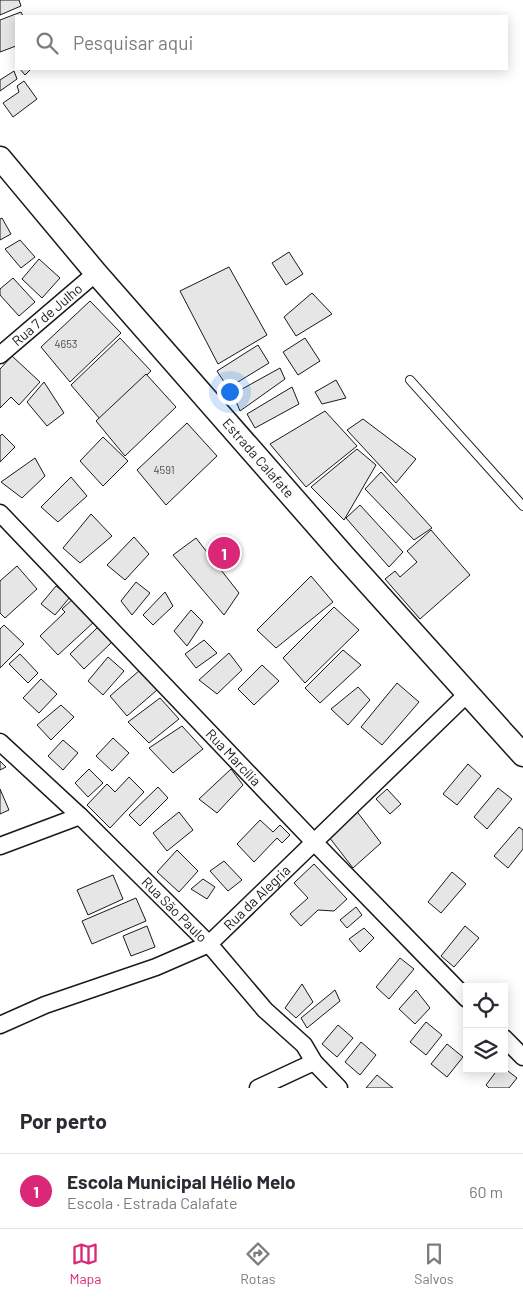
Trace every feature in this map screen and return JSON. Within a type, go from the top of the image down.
[{"type":"street","name":"Estrada Calafate","points":[[0,158],[96,273],[523,755]]},
{"type":"street","name":"Rua 7 de Julho","points":[[0,355],[96,273]]},
{"type":"street","name":"Rua Marcília","points":[[0,513],[314,842],[463,995]]},
{"type":"street","name":"Rua da Alegria","points":[[0,1026],[45,1005],[165,963],[209,944],[467,694]]},
{"type":"street","name":"Rua São Paulo","points":[[0,742],[80,816],[209,944],[265,1010],[304,1045],[314,1062],[340,1088]]},
{"type":"street","points":[[0,846],[80,816]]},
{"type":"street","points":[[508,1042],[523,1057]]},
{"type":"street","points":[[258,1088],[314,1062]]},
{"type":"lane","points":[[410,380],[523,506]]},
{"type":"building","points":[[0,0],[19,0],[21,6],[0,15]]},
{"type":"building","points":[[21,12],[22,15],[15,15],[15,46],[0,52],[0,20]]},
{"type":"building","points":[[21,70],[30,70],[25,75]]},
{"type":"building","points":[[14,71],[17,79],[0,91],[0,80]]},
{"type":"building","points":[[24,81],[37,99],[13,117],[3,103],[19,92],[17,86]]},
{"type":"building","points":[[2,218],[11,234],[0,240],[0,219]]},
{"type":"building","points":[[20,240],[35,257],[21,268],[5,249]]},
{"type":"building","points":[[289,252],[303,274],[286,285],[272,263]]},
{"type":"building","points":[[39,259],[60,278],[42,298],[22,279]]},
{"type":"building","points":[[229,267],[267,335],[218,364],[180,291]]},
{"type":"building","points":[[13,278],[35,302],[19,316],[0,295],[0,289]]},
{"type":"building","points":[[312,293],[332,314],[296,336],[284,317]]},
{"type":"building","points":[[90,301],[121,333],[70,382],[41,347]]},
{"type":"building","points":[[120,338],[151,371],[100,419],[71,385]]},
{"type":"building","points":[[305,338],[320,361],[298,375],[283,352]]},
{"type":"building","points":[[258,345],[269,363],[228,388],[217,371]]},
{"type":"building","points":[[12,356],[40,382],[19,405],[11,397],[0,408],[0,369]]},
{"type":"building","points":[[280,368],[285,379],[240,411],[233,394]]},
{"type":"building","points":[[146,374],[176,407],[125,456],[96,421]]},
{"type":"building","points":[[336,380],[346,398],[322,404],[315,392]]},
{"type":"building","points":[[44,382],[64,413],[47,426],[27,402]]},
{"type":"building","points":[[292,387],[299,404],[255,428],[247,414]]},
{"type":"building","points":[[325,411],[357,446],[306,487],[270,444]]},
{"type":"building","points":[[363,419],[416,459],[396,483],[347,430]]},
{"type":"building","points":[[187,423],[217,456],[166,505],[137,470]]},
{"type":"building","points":[[2,434],[15,447],[0,462],[0,436]]},
{"type":"building","points":[[103,437],[128,461],[103,486],[80,461]]},
{"type":"building","points":[[357,449],[376,465],[344,520],[311,487]]},
{"type":"building","points":[[35,458],[45,476],[22,498],[1,482]]},
{"type":"building","points":[[381,472],[432,528],[414,540],[365,489]]},
{"type":"building","points":[[71,477],[87,496],[58,522],[41,507]]},
{"type":"building","points":[[360,505],[403,552],[389,567],[346,518]]},
{"type":"building","points":[[91,514],[112,536],[80,563],[63,548]]},
{"type":"building","points":[[431,530],[470,575],[420,619],[385,579],[395,571],[400,577],[417,562],[407,551]]},
{"type":"building","points":[[134,537],[149,554],[125,580],[107,565]]},
{"type":"building","points":[[196,538],[239,593],[224,615],[173,555]]},
{"type":"building","points":[[17,566],[37,589],[5,618],[0,613],[0,581]]},
{"type":"building","points":[[311,576],[333,602],[276,648],[257,630]]},
{"type":"building","points":[[136,582],[150,593],[132,615],[121,601]]},
{"type":"building","points":[[56,586],[70,597],[55,615],[41,604]]},
{"type":"building","points":[[165,592],[173,606],[153,625],[143,615]]},
{"type":"building","points":[[74,598],[95,621],[58,655],[40,636],[65,612],[62,609]]},
{"type":"building","points":[[334,607],[359,630],[305,683],[283,658]]},
{"type":"building","points":[[191,610],[203,622],[187,646],[174,631]]},
{"type":"building","points":[[4,625],[24,644],[0,668],[0,629]]},
{"type":"building","points":[[98,627],[112,642],[84,669],[70,654]]},
{"type":"building","points":[[204,640],[217,653],[196,668],[185,654]]},
{"type":"building","points":[[343,650],[361,665],[320,703],[305,688]]},
{"type":"building","points":[[229,653],[242,670],[217,694],[199,680]]},
{"type":"building","points":[[20,654],[38,673],[28,683],[9,664]]},
{"type":"building","points":[[108,657],[124,671],[103,695],[88,681]]},
{"type":"building","points":[[262,665],[279,681],[254,705],[238,689]]},
{"type":"building","points":[[140,670],[157,690],[127,716],[110,696]]},
{"type":"building","points":[[41,679],[57,694],[39,713],[23,698]]},
{"type":"building","points":[[397,683],[419,702],[382,745],[361,727]]},
{"type":"building","points":[[358,687],[370,700],[348,725],[331,709]]},
{"type":"building","points":[[160,698],[179,719],[149,743],[128,722]]},
{"type":"building","points":[[61,705],[74,717],[51,740],[37,725]]},
{"type":"building","points":[[182,726],[203,749],[173,773],[149,748]]},
{"type":"building","points":[[113,738],[129,753],[112,771],[96,756]]},
{"type":"building","points":[[63,740],[78,753],[63,770],[48,756]]},
{"type":"building","points":[[0,761],[6,767],[0,770]]},
{"type":"building","points":[[468,764],[481,776],[457,805],[443,794]]},
{"type":"building","points":[[89,769],[103,783],[88,797],[75,783]]},
{"type":"building","points":[[231,769],[243,785],[217,813],[199,799]]},
{"type":"building","points":[[129,777],[144,792],[110,828],[87,805],[107,784],[115,792]]},
{"type":"building","points":[[158,787],[168,798],[140,826],[129,815]]},
{"type":"building","points":[[498,788],[512,799],[487,829],[474,817]]},
{"type":"building","points":[[0,789],[9,810],[0,814]]},
{"type":"building","points":[[387,789],[401,804],[390,814],[376,799]]},
{"type":"building","points":[[355,809],[381,843],[353,868],[329,837]]},
{"type":"building","points":[[179,812],[193,830],[167,851],[153,833]]},
{"type":"building","points":[[260,820],[273,832],[280,825],[290,835],[282,843],[277,838],[254,862],[237,844]]},
{"type":"building","points":[[519,827],[523,830],[523,849],[508,868],[494,856]]},
{"type":"building","points":[[177,850],[198,871],[179,892],[157,872]]},
{"type":"building","points":[[224,861],[242,880],[228,891],[210,871]]},
{"type":"building","points":[[314,864],[347,899],[334,911],[318,910],[301,926],[290,914],[308,898],[294,883]]},
{"type":"building","points":[[452,872],[466,884],[441,913],[428,902]]},
{"type":"building","points":[[113,875],[123,899],[88,915],[77,890]]},
{"type":"building","points":[[203,879],[215,887],[207,899],[191,889]]},
{"type":"building","points":[[136,898],[146,921],[92,944],[82,921]]},
{"type":"building","points":[[356,907],[362,915],[347,928],[340,920]]},
{"type":"building","points":[[147,926],[155,947],[131,956],[123,936]]},
{"type":"building","points":[[465,926],[479,938],[454,967],[441,956]]},
{"type":"building","points":[[364,928],[374,938],[360,952],[349,939]]},
{"type":"building","points":[[400,958],[414,969],[389,999],[376,987]]},
{"type":"building","points":[[302,984],[313,1002],[296,1018],[285,1008]]},
{"type":"building","points":[[335,990],[340,1001],[307,1028],[301,1018]]},
{"type":"building","points":[[416,990],[430,1008],[415,1024],[399,1009]]},
{"type":"building","points":[[426,1022],[442,1035],[426,1055],[410,1042]]},
{"type":"building","points":[[338,1025],[353,1038],[337,1057],[322,1044]]},
{"type":"building","points":[[361,1042],[376,1055],[360,1075],[345,1062]]},
{"type":"building","points":[[447,1044],[463,1057],[447,1077],[431,1064]]},
{"type":"building","points":[[508,1071],[517,1078],[509,1088],[489,1088],[486,1085],[495,1073],[508,1073]]},
{"type":"building","points":[[377,1075],[393,1088],[366,1088]]},
{"type":"place","name":"Escola Municipal Hélio Melo","points":[[224,553]]}]
